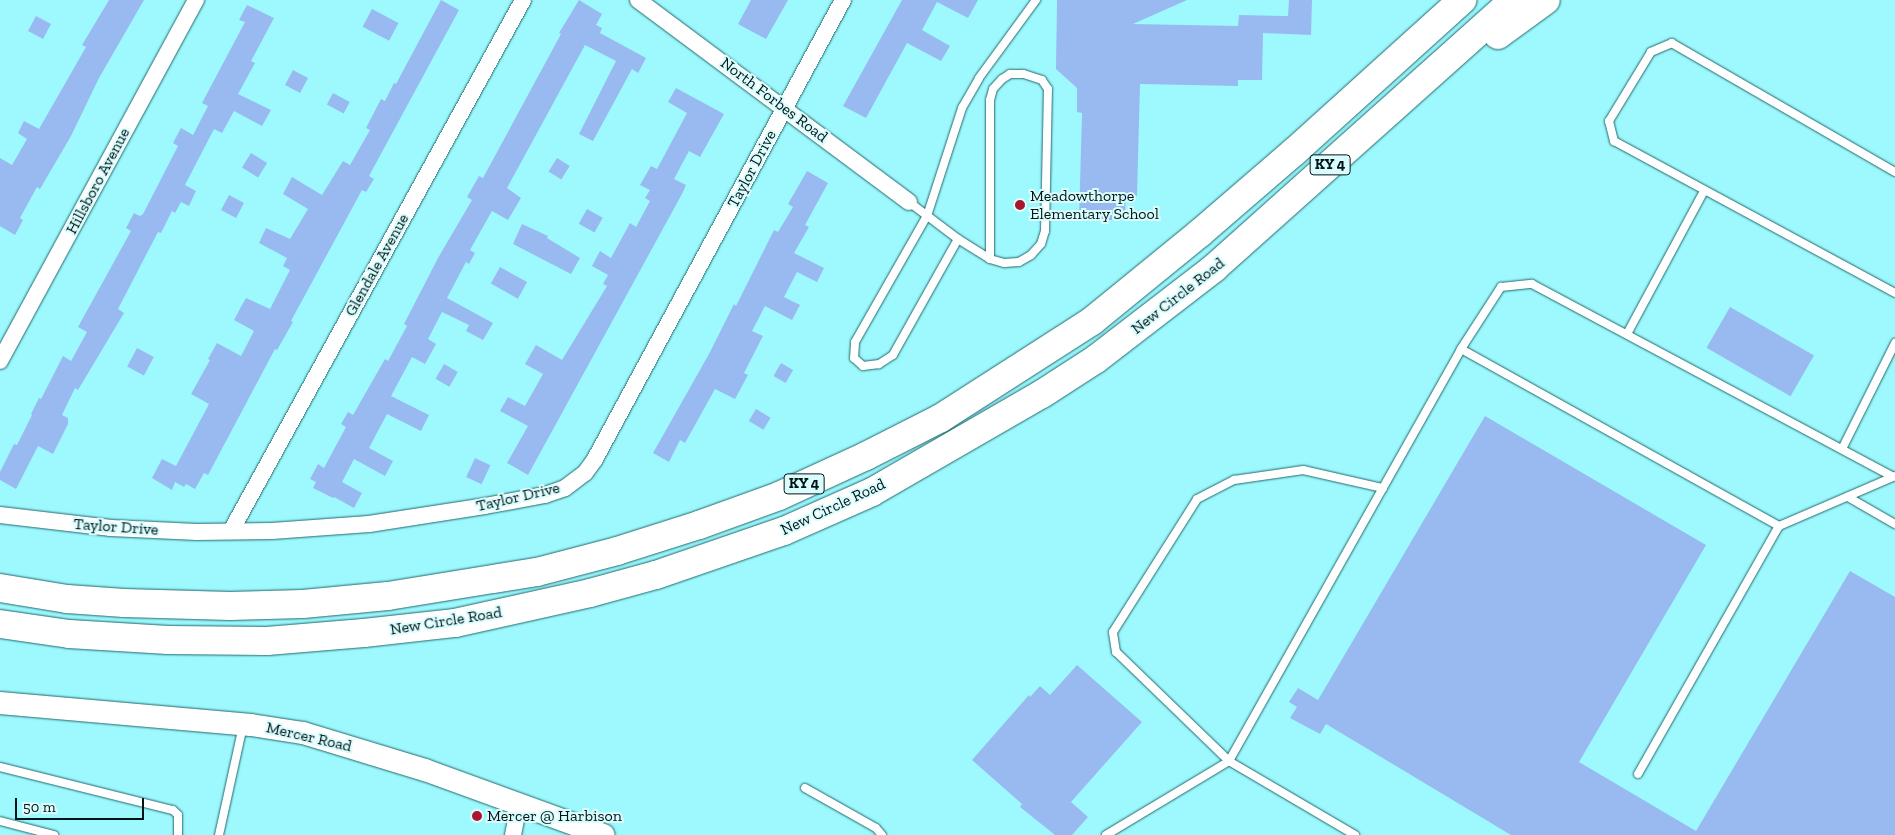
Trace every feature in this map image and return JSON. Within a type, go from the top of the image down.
[{"type":"highway","points":[[1364,89],[1446,0]]},
{"type":"highway","name":"New Circle Road","points":[[0,588],[67,599],[124,603],[230,606],[303,604],[388,596],[537,572],[617,551],[761,502],[866,456],[941,418],[1092,321],[1200,233],[1462,0]]},
{"type":"highway","name":"New Circle Road","points":[[0,624],[69,634],[168,640],[267,640],[364,634],[455,623],[590,593],[656,575],[784,531],[872,492],[1042,394],[1096,359],[1214,268],[1397,107],[1514,0]]},
{"type":"highway","points":[[1397,107],[1546,0]]},
{"type":"street","name":"Hillsboro Avenue","points":[[0,361],[196,0]]},
{"type":"street","name":"Glendale Avenue","points":[[231,531],[523,0]]},
{"type":"street","name":"North Forbes Road","points":[[638,0],[909,202]]},
{"type":"street","name":"Taylor Drive","points":[[0,515],[111,528],[272,531],[369,524],[484,506],[545,494],[565,488],[585,473],[595,459],[843,0]]},
{"type":"street","name":"Mercer Road","points":[[0,703],[244,724],[303,733],[356,748],[604,835]]},
{"type":"street","points":[[513,835],[519,804]]},
{"type":"lane","points":[[958,239],[893,355],[879,364],[863,366],[854,358],[855,342],[927,216],[962,108],[979,78],[1036,0]]},
{"type":"lane","points":[[1895,172],[1672,44],[1651,52],[1609,121],[1614,141],[1895,293]]},
{"type":"lane","points":[[909,202],[958,239],[990,260],[1004,263],[1019,262],[1031,255],[1041,244],[1045,231],[1048,89],[1042,80],[1023,74],[1010,74],[1002,79],[993,89],[990,100],[990,260]]},
{"type":"lane","points":[[1627,334],[1704,191]]},
{"type":"lane","points":[[1106,835],[1229,761],[1462,349],[1501,287],[1532,284],[1894,477]]},
{"type":"lane","points":[[1842,449],[1895,343]]},
{"type":"lane","points":[[1462,349],[1779,526]]},
{"type":"lane","points":[[1355,835],[1229,761],[1116,652],[1112,632],[1197,499],[1234,480],[1303,470],[1383,488]]},
{"type":"lane","points":[[1638,774],[1779,526],[1894,477]]},
{"type":"lane","points":[[1848,497],[1895,524]]},
{"type":"lane","points":[[218,835],[244,724]]},
{"type":"lane","points":[[0,766],[173,810],[178,815],[178,835]]},
{"type":"lane","points":[[805,788],[876,828],[882,835]]},
{"type":"lane","points":[[0,821],[54,835]]},
{"type":"building","points":[[109,0],[144,0],[99,78],[71,136],[40,189],[37,187],[20,218],[23,220],[15,235],[0,226],[0,158],[12,165],[27,139],[18,133],[24,121],[39,129],[86,47],[82,45]]},
{"type":"building","points":[[441,0],[459,10],[369,176],[374,179],[366,192],[362,190],[291,321],[293,322],[277,350],[275,349],[208,475],[204,473],[195,489],[186,484],[184,487],[175,482],[172,490],[152,478],[162,459],[176,466],[209,404],[191,394],[210,360],[208,359],[217,343],[241,356],[254,331],[234,320],[242,305],[246,298],[270,309],[290,270],[283,266],[287,258],[259,243],[266,228],[290,239],[308,209],[283,194],[292,177],[322,195],[343,161],[350,165],[370,130],[366,128],[381,99],[385,101],[394,83],[396,84]]},
{"type":"building","points":[[579,0],[602,14],[596,25],[602,28],[600,33],[646,58],[638,73],[632,69],[593,141],[579,134],[616,61],[585,45],[507,188],[521,198],[508,220],[492,211],[470,250],[475,253],[469,264],[466,262],[447,298],[493,323],[483,340],[466,331],[469,325],[442,312],[428,339],[436,344],[425,364],[412,357],[391,396],[429,415],[421,431],[387,414],[369,448],[393,461],[385,476],[354,459],[342,482],[362,493],[354,508],[313,488],[316,482],[310,479],[318,464],[324,468],[346,427],[341,424],[348,412],[353,415],[385,359],[388,361],[407,326],[404,324],[438,258],[472,200],[467,197],[479,176],[483,178],[561,34],[559,33]]},
{"type":"building","points":[[751,0],[788,0],[766,39],[738,24]]},
{"type":"building","points":[[902,0],[978,0],[968,18],[937,2],[922,30],[950,46],[941,61],[907,43],[866,118],[843,106]]},
{"type":"building","points":[[1057,0],[1187,0],[1133,24],[1238,26],[1239,15],[1288,16],[1289,0],[1312,0],[1311,35],[1263,33],[1262,80],[1238,80],[1238,86],[1140,84],[1137,196],[1126,195],[1125,214],[1112,214],[1112,220],[1079,220],[1082,113],[1077,112],[1077,88],[1056,69]]},
{"type":"building","points":[[247,5],[274,18],[251,61],[255,63],[238,94],[271,110],[262,126],[234,111],[222,133],[214,129],[185,185],[196,191],[189,206],[181,202],[175,213],[172,211],[161,233],[158,232],[118,309],[124,313],[78,390],[75,388],[62,415],[68,418],[68,424],[53,454],[38,446],[16,489],[0,480],[0,472],[14,444],[17,445],[39,398],[41,399],[63,356],[71,361],[87,332],[78,327],[131,231],[126,228],[134,213],[140,216],[143,214],[178,146],[173,143],[181,128],[193,135],[208,106],[202,103],[245,22],[239,20]]},
{"type":"building","points":[[372,9],[398,23],[389,41],[363,27]]},
{"type":"building","points":[[36,16],[51,24],[43,39],[28,31]]},
{"type":"building","points":[[293,70],[308,78],[300,93],[285,85]]},
{"type":"building","points":[[676,88],[724,114],[700,157],[689,151],[674,179],[686,185],[682,194],[528,475],[507,463],[528,426],[500,411],[508,397],[525,406],[543,374],[525,364],[536,345],[562,360],[607,286],[603,284],[608,275],[592,266],[600,251],[611,258],[630,223],[636,227],[650,201],[645,198],[650,190],[640,185],[651,166],[657,169],[687,113],[668,102]]},
{"type":"building","points":[[333,93],[350,102],[344,113],[327,104]]},
{"type":"building","points":[[251,153],[267,163],[258,177],[242,167]]},
{"type":"building","points":[[557,158],[570,166],[561,180],[549,172]]},
{"type":"building","points":[[807,171],[828,183],[805,225],[809,227],[794,253],[824,268],[817,282],[797,272],[784,297],[800,305],[792,320],[765,306],[752,331],[763,336],[744,373],[748,375],[735,399],[715,389],[685,443],[680,440],[669,462],[653,453],[709,354],[734,304],[736,306],[774,230],[778,232],[793,207],[788,204]]},
{"type":"building","points":[[229,195],[244,203],[236,218],[221,210]]},
{"type":"building","points":[[587,209],[603,218],[595,233],[579,224]]},
{"type":"building","points":[[522,224],[548,236],[547,238],[580,258],[571,274],[513,244]]},
{"type":"building","points":[[500,267],[527,282],[518,299],[491,284]]},
{"type":"building","points":[[1730,307],[1814,356],[1791,396],[1706,348]]},
{"type":"building","points":[[137,348],[154,357],[144,375],[127,367]]},
{"type":"building","points":[[781,363],[793,370],[786,383],[774,376]]},
{"type":"building","points":[[444,364],[458,372],[449,387],[436,379]]},
{"type":"building","points":[[756,409],[771,418],[763,430],[749,421]]},
{"type":"building","points":[[1485,416],[1706,545],[1579,762],[1696,831],[1850,571],[1895,597],[1895,835],[1511,835],[1326,724],[1320,734],[1290,718],[1297,707],[1289,702],[1298,688],[1318,700]]},
{"type":"building","points":[[475,458],[490,465],[482,484],[466,477]]},
{"type":"building","points":[[1077,665],[1142,722],[1071,802],[1088,817],[1072,835],[1055,835],[1020,807],[1022,804],[972,760],[1029,695],[1030,697],[1040,686],[1050,695]]},
{"type":"place","name":"Meadowthorpe Elementary School","points":[[1020,205]]},
{"type":"place","name":"Mercer @ Harbison","points":[[477,816]]}]
